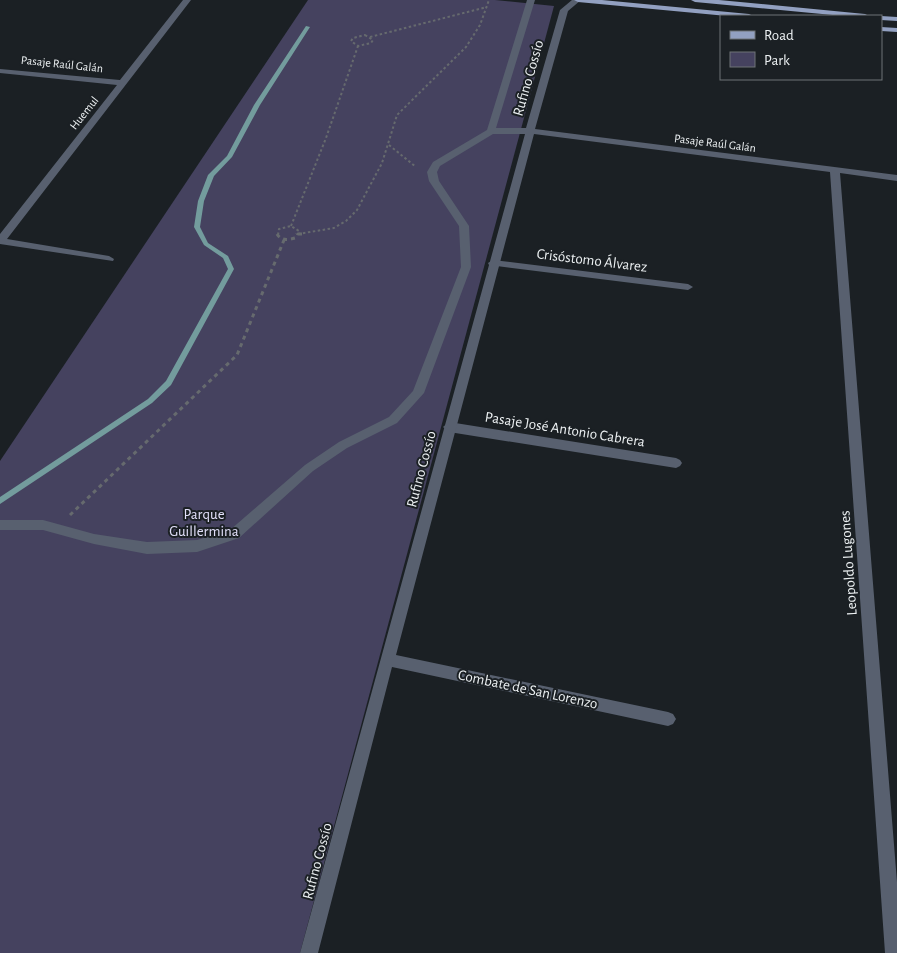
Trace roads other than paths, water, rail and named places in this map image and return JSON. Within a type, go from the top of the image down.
[{"type":"main road","points":[[577,0],[738,15]]},
{"type":"main road","points":[[695,0],[854,15]]},
{"type":"main road","points":[[882,18],[897,19]]},
{"type":"main road","points":[[882,29],[897,30]]},
{"type":"street","name":"Huemul","points":[[0,241],[187,0]]},
{"type":"street","points":[[0,525],[43,525],[94,539],[147,548],[197,546],[234,534],[309,468],[343,445],[393,420],[418,393],[466,267],[464,226],[434,181],[432,172],[436,164],[491,131],[531,0]]},
{"type":"street","name":"Rufino Cossío","points":[[309,953],[493,262],[564,10],[577,0]]},
{"type":"street","name":"Pasaje Raúl Galán","points":[[0,71],[122,83]]},
{"type":"street","name":"Pasaje Raúl Galán","points":[[491,131],[530,131],[897,178]]},
{"type":"street","name":"Leopoldo Lugones","points":[[835,171],[894,953]]},
{"type":"street","points":[[0,241],[109,259]]},
{"type":"street","name":"Crisóstomo Álvarez","points":[[493,262],[688,287]]},
{"type":"street","name":"Pasaje José Antonio Cabrera","points":[[448,426],[676,463]]},
{"type":"street","name":"Combate de San Lorenzo","points":[[388,660],[668,719]]},
{"type":"waterway","points":[[0,501],[150,401],[169,383],[231,269],[226,257],[206,244],[197,227],[201,201],[211,175],[229,157],[257,105],[308,27]]},
{"type":"park label","name":"Parque Guillermina","points":[[204,522]]}]
